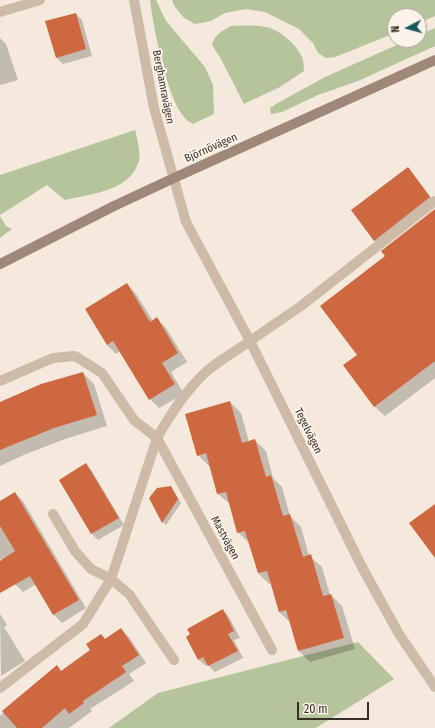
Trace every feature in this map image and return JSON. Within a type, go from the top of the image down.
[{"type":"main road","name":"Björnövägen","points":[[0,264],[174,178],[435,60]]},
{"type":"street","points":[[0,12],[40,0]]},
{"type":"street","name":"Berghamravägen","points":[[134,0],[154,108],[174,178]]},
{"type":"street","name":"Tegelvägen","points":[[174,178],[186,222],[250,341],[363,569],[399,634],[435,687]]},
{"type":"street","points":[[0,688],[83,624],[111,579],[157,438],[169,416],[185,394],[208,371],[301,306],[435,201]]},
{"type":"street","name":"Mastvägen","points":[[0,381],[53,358],[75,356],[102,373],[134,420],[157,438],[272,650]]},
{"type":"street","points":[[53,514],[74,551],[91,568],[111,579],[130,594],[174,660]]},
{"type":"green space","points":[[150,0],[156,0],[166,21],[205,67],[213,85],[214,114],[193,124],[184,117],[172,94],[154,27]]},
{"type":"green space","points":[[172,0],[435,0],[435,16],[427,20],[427,8],[387,8],[387,36],[335,57],[326,58],[318,53],[313,43],[299,29],[265,12],[246,9],[225,13],[211,21],[195,24],[184,18],[175,7]]},
{"type":"green space","points":[[250,25],[266,27],[280,33],[294,45],[299,52],[304,63],[304,71],[280,87],[244,104],[221,59],[212,45],[217,36],[231,26]]},
{"type":"green space","points":[[435,28],[435,46],[358,81],[318,95],[282,112],[271,114],[270,108],[276,104],[325,77],[390,48],[427,48],[427,32]]},
{"type":"green space","points":[[135,130],[138,141],[139,161],[134,171],[127,179],[118,185],[108,190],[65,200],[47,185],[0,215],[0,175]]},
{"type":"green space","points":[[0,216],[6,226],[12,229],[0,238]]},
{"type":"green space","points":[[358,642],[394,679],[316,728],[109,728],[158,693]]},
{"type":"building","points":[[76,13],[86,49],[56,58],[45,21]]},
{"type":"building","points":[[408,167],[430,197],[374,241],[351,210]]},
{"type":"building","points":[[435,209],[435,361],[374,407],[343,365],[357,355],[320,306],[385,256],[381,251]]},
{"type":"building","points":[[127,283],[150,322],[157,317],[178,353],[162,363],[175,384],[149,400],[113,341],[107,345],[85,309]]},
{"type":"building","points":[[83,372],[97,415],[54,428],[0,450],[0,402],[41,384]]},
{"type":"building","points":[[230,401],[242,443],[255,439],[266,477],[271,475],[283,516],[290,514],[303,557],[311,554],[323,596],[331,594],[344,638],[298,651],[286,610],[279,612],[267,571],[258,573],[245,531],[237,533],[226,492],[217,494],[206,453],[197,456],[185,414]]},
{"type":"building","points":[[86,463],[119,518],[91,534],[59,480]]},
{"type":"building","points":[[171,486],[178,499],[162,523],[149,498],[157,488]]},
{"type":"building","points":[[15,492],[79,600],[53,615],[30,576],[0,593],[0,561],[15,551],[0,526],[0,501]]},
{"type":"building","points":[[435,504],[435,558],[409,523]]},
{"type":"building","points":[[223,609],[234,631],[228,634],[238,651],[208,666],[203,657],[198,660],[186,637],[190,634],[187,629]]},
{"type":"building","points":[[121,628],[139,655],[122,666],[126,672],[83,701],[84,703],[69,714],[65,708],[42,728],[17,728],[2,711],[57,665],[61,671],[90,650],[86,644],[101,634],[105,639]]}]
